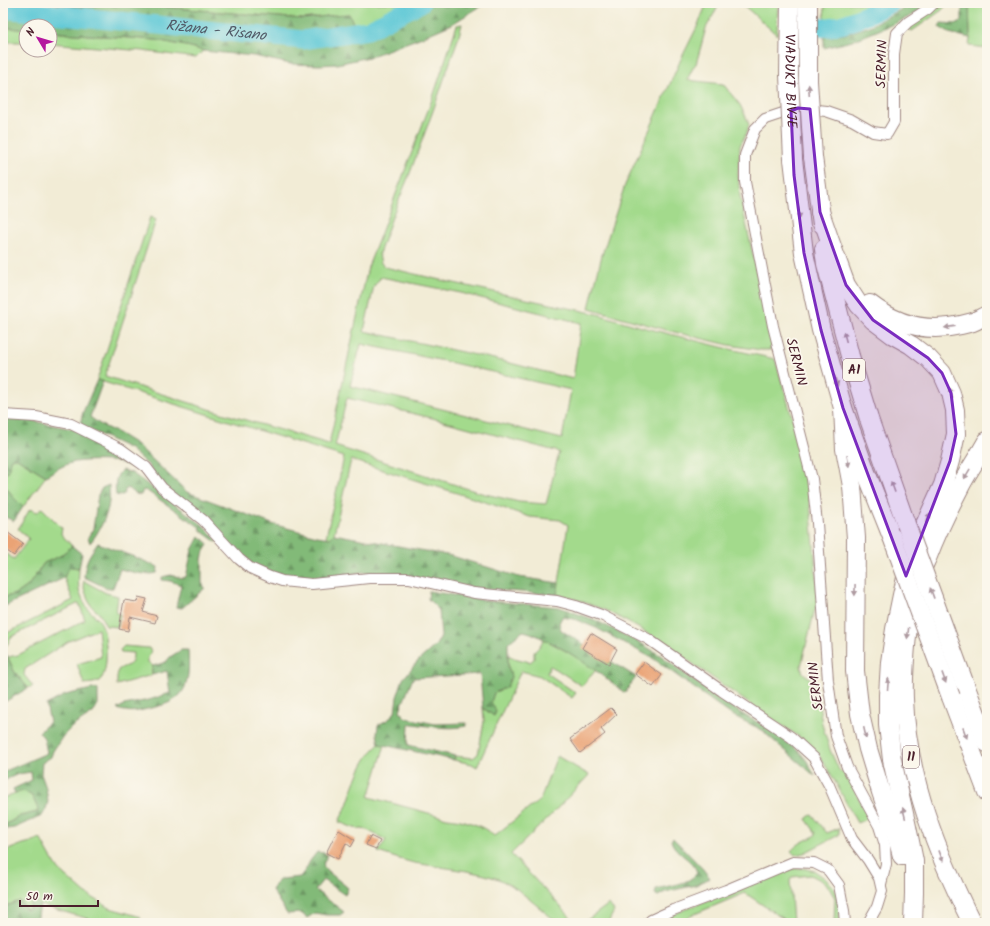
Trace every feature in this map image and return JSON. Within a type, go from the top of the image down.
[{"type":"highway","name":"VIADUKT BIVJE","points":[[790,3],[789,75],[793,159],[804,253],[822,330],[843,408]]},
{"type":"highway","name":"VIADUKT BIVJE","points":[[808,3],[808,80],[813,157],[820,212]]},
{"type":"highway","points":[[820,212],[846,285],[859,305],[873,320],[928,358],[942,374],[952,392],[955,410],[956,434],[943,485],[922,531],[909,565],[892,649],[888,695],[888,725],[892,760],[914,861],[913,923]]},
{"type":"highway","name":"A1","points":[[820,212],[826,264],[868,419],[987,743]]},
{"type":"highway","points":[[830,241],[856,289],[871,304],[887,316],[901,322],[920,327],[936,328],[973,322],[987,315]]},
{"type":"highway","points":[[843,408],[845,449],[852,486],[856,538],[855,671],[860,714],[868,749],[914,893]]},
{"type":"highway","name":"A1","points":[[843,408],[987,792]]},
{"type":"highway","name":"11","points":[[972,923],[945,865],[928,821],[917,785],[910,755],[906,725],[904,660],[909,621],[918,581],[934,541],[961,484],[987,441]]},
{"type":"street","name":"SERMIN","points":[[881,884],[886,864],[884,844],[879,826],[847,766],[836,736],[828,681],[817,523],[812,479],[773,326],[745,182],[745,155],[756,129],[765,119],[798,108],[826,111],[852,120],[873,132],[887,134],[894,122],[894,54],[897,33],[908,22],[928,9],[934,3]]},
{"type":"street","points":[[3,415],[36,417],[70,424],[121,449],[146,467],[162,488],[203,520],[250,568],[270,577],[312,584],[369,578],[410,578],[474,593],[557,601],[601,615],[648,639],[791,737],[814,758],[829,785],[852,839],[868,860],[881,884],[882,891],[877,907],[868,923]]},
{"type":"street","points":[[648,923],[651,920],[673,910],[793,862],[814,863],[828,870],[839,885],[845,923]]},
{"type":"highlighted area","points":[[798,108],[810,109],[820,212],[846,285],[873,320],[928,358],[942,373],[951,393],[956,434],[950,461],[906,576],[843,408],[821,330],[804,253],[794,175],[791,111]]},
{"type":"green space","points":[[50,3],[136,3],[175,8],[302,19],[349,14],[355,27],[312,33],[275,32],[192,23]]},
{"type":"green space","points":[[136,3],[237,3],[286,7],[316,7],[330,3],[415,3],[392,14],[355,27],[349,14],[302,19],[175,8]]},
{"type":"green space","points":[[434,3],[486,3],[452,24],[369,57],[337,64],[319,65],[290,64],[254,56],[203,51],[156,40],[58,33],[58,18],[18,18],[18,29],[3,27],[3,14],[18,13],[102,21],[218,36],[296,44],[333,42],[358,36],[402,20]]},
{"type":"green space","points":[[707,3],[720,3],[706,28],[696,64],[687,80],[723,84],[740,105],[749,125],[740,146],[738,174],[740,196],[773,345],[770,350],[729,345],[666,330],[589,308],[602,255],[625,185]]},
{"type":"green space","points":[[741,3],[777,3],[777,35]]},
{"type":"green space","points":[[825,3],[877,3],[849,17],[824,23]]},
{"type":"green space","points":[[913,3],[929,3],[915,14],[896,23],[852,41],[824,48],[824,37],[845,34],[870,26]]},
{"type":"green space","points":[[940,3],[948,3],[942,10],[912,31],[906,27],[928,14]]},
{"type":"green space","points":[[962,3],[969,3],[970,38],[949,33],[939,27],[941,23],[958,24],[962,21]]},
{"type":"green space","points":[[969,3],[987,3],[987,48],[969,46]]},
{"type":"green space","points":[[462,24],[459,36],[434,108],[379,254],[381,263],[385,267],[597,314],[721,347],[775,359],[802,455],[808,488],[814,547],[818,607],[815,609],[801,666],[803,673],[810,678],[814,687],[819,704],[822,724],[830,750],[840,772],[845,772],[869,818],[857,823],[829,770],[807,742],[751,705],[668,646],[635,626],[605,610],[581,601],[557,595],[568,525],[560,520],[530,517],[351,460],[334,534],[330,538],[326,537],[344,457],[97,380],[150,217],[156,220],[105,376],[225,414],[329,444],[368,267],[433,97],[457,25]],"holes":[[[381,277],[461,293],[581,323],[573,379],[490,358],[364,331],[374,286]],[[361,344],[571,390],[562,439],[350,386]],[[347,398],[432,418],[559,452],[546,504],[519,502],[481,493],[335,446]]]},
{"type":"green space","points":[[3,27],[18,29],[18,42],[3,42]]},
{"type":"green space","points":[[58,33],[156,40],[203,51],[196,58],[143,51],[58,44]]},
{"type":"green space","points":[[97,380],[103,381],[90,417],[101,425],[136,444],[187,492],[272,524],[317,536],[330,538],[334,534],[452,556],[519,577],[559,583],[557,595],[473,588],[398,574],[363,572],[328,578],[287,577],[266,571],[249,562],[156,478],[148,465],[130,449],[80,425],[83,412]]},
{"type":"green space","points":[[3,417],[13,417],[77,430],[115,449],[143,469],[140,471],[117,462],[87,461],[67,464],[46,476],[17,458],[12,458],[8,472],[3,474]]},
{"type":"green space","points":[[12,458],[17,458],[46,476],[23,507],[3,485],[3,474],[8,472]]},
{"type":"green space","points":[[123,470],[132,473],[203,525],[218,541],[216,542],[200,530],[201,528],[147,491],[143,490],[141,495],[136,494],[128,488],[121,496],[116,495],[115,484],[118,475]]},
{"type":"green space","points":[[3,485],[23,507],[14,521],[3,516]]},
{"type":"green space","points":[[109,485],[107,513],[99,530],[90,543],[88,537],[93,529],[98,495],[102,488]]},
{"type":"green space","points":[[42,508],[62,528],[61,534],[72,546],[60,556],[44,563],[28,586],[18,593],[3,598],[3,552],[14,559],[29,539],[18,529],[30,509],[37,512]]},
{"type":"green space","points":[[199,537],[205,540],[208,545],[204,551],[202,559],[202,583],[205,588],[182,608],[176,607],[181,585],[162,580],[162,577],[171,575],[182,578],[186,577],[192,550]]},
{"type":"green space","points":[[98,543],[158,567],[157,573],[143,574],[120,569],[113,588],[107,588],[84,577],[88,558]]},
{"type":"green space","points":[[72,546],[82,554],[79,568],[70,568],[64,578],[3,607],[3,598],[18,593],[28,586],[44,563],[60,556]]},
{"type":"green space","points":[[72,567],[79,568],[79,585],[82,597],[87,607],[100,621],[103,628],[106,643],[104,674],[98,682],[84,684],[77,664],[101,657],[98,629],[69,641],[25,669],[24,675],[33,686],[28,688],[14,671],[8,657],[18,655],[85,620],[79,603],[11,637],[7,645],[3,647],[3,635],[73,600],[64,578],[67,570]]},
{"type":"green space","points":[[84,581],[106,593],[118,596],[116,613],[120,614],[118,627],[106,626],[99,613],[92,607],[88,600],[83,585]]},
{"type":"green space","points":[[429,591],[488,601],[559,607],[595,620],[642,644],[663,657],[717,698],[778,734],[798,750],[807,761],[815,776],[764,731],[730,714],[654,659],[596,628],[574,619],[562,617],[559,623],[561,630],[636,677],[625,693],[571,654],[538,636],[523,631],[508,643],[508,667],[511,677],[507,687],[494,693],[491,702],[496,711],[494,716],[483,708],[480,674],[413,678],[400,710],[403,716],[435,724],[467,723],[466,726],[453,728],[409,724],[408,745],[455,756],[454,760],[379,744],[377,734],[378,725],[389,719],[395,712],[397,697],[403,679],[417,662],[436,645],[441,636],[439,610],[428,599]]},
{"type":"green space","points":[[544,639],[596,670],[582,686],[550,666],[547,673],[576,693],[572,698],[540,676],[521,671],[477,767],[472,764],[454,760],[455,756],[473,758],[478,754],[484,721],[483,708],[494,716],[496,711],[491,702],[494,693],[507,687],[510,672],[508,667],[508,655],[530,662],[534,659],[534,652]]},
{"type":"green space","points":[[124,646],[149,648],[151,651],[148,662],[153,666],[152,675],[117,685],[118,670],[131,663],[133,658],[133,653],[121,652],[120,650]]},
{"type":"green space","points":[[3,647],[14,671],[28,688],[3,703]]},
{"type":"green space","points":[[181,650],[188,650],[189,662],[187,681],[184,689],[173,701],[163,705],[129,712],[117,709],[124,705],[149,700],[170,693],[167,671],[152,675],[153,666],[166,662],[170,657]]},
{"type":"green space","points":[[98,689],[98,704],[93,713],[73,726],[63,736],[53,751],[51,757],[42,763],[41,774],[46,788],[48,801],[42,816],[14,828],[7,829],[3,833],[3,826],[20,816],[37,812],[38,809],[32,796],[24,791],[15,793],[13,789],[32,780],[31,772],[18,774],[3,781],[3,772],[47,753],[44,738],[39,732],[50,722],[46,705],[65,695]]},
{"type":"green space","points":[[379,744],[385,745],[369,797],[447,818],[472,823],[490,832],[494,836],[540,800],[557,756],[589,775],[511,854],[576,923],[558,923],[517,889],[499,879],[467,871],[414,863],[378,852],[386,840],[367,830],[354,828],[339,822],[363,765]]},
{"type":"green space","points":[[24,791],[32,796],[38,809],[37,812],[20,816],[3,826],[3,798]]},
{"type":"green space","points":[[812,814],[827,833],[839,828],[839,835],[804,853],[795,855],[791,851],[796,846],[815,836],[816,833],[806,819]]},
{"type":"green space","points":[[40,838],[59,870],[85,893],[110,908],[141,917],[139,923],[103,923],[40,905],[34,901],[31,903],[30,909],[26,910],[20,901],[3,907],[3,852]]},
{"type":"green space","points":[[673,838],[710,878],[696,885],[665,892],[658,896],[655,894],[656,889],[684,882],[689,880],[697,873],[692,864],[673,845],[671,840]]},
{"type":"green space","points":[[317,852],[328,855],[324,862],[324,867],[348,888],[345,895],[323,880],[315,890],[344,912],[340,915],[315,913],[307,918],[301,913],[287,914],[272,890],[281,879],[300,877]]},
{"type":"green space","points":[[802,868],[815,871],[834,887],[839,897],[840,923],[834,923],[835,898],[826,883],[811,875],[792,877],[790,881],[793,923],[784,923],[785,920],[745,893],[677,923],[655,923],[681,911],[782,871]]},
{"type":"green space","points":[[34,900],[40,905],[37,923],[3,923],[3,907],[20,901],[26,910],[30,909],[31,903]]},
{"type":"green space","points":[[609,904],[614,911],[608,923],[583,923]]},
{"type":"building","points":[[3,529],[23,544],[14,556],[3,548]]},
{"type":"building","points":[[138,597],[147,599],[143,612],[157,616],[155,623],[130,617],[128,631],[119,629],[124,600],[137,602]]},
{"type":"building","points":[[591,633],[617,649],[609,664],[582,648]]},
{"type":"building","points":[[644,662],[662,675],[653,687],[635,674]]},
{"type":"building","points":[[611,708],[617,714],[601,729],[605,734],[580,753],[570,739]]},
{"type":"building","points":[[339,830],[355,840],[351,847],[346,843],[338,859],[326,853]]},
{"type":"building","points":[[370,836],[380,841],[376,849],[366,845]]},
{"type":"waterway","name":"Rižana - Risano","points":[[3,9],[303,40],[368,30],[421,3]]},
{"type":"waterway","name":"Rižana - Risano","points":[[789,3],[810,25],[822,27],[832,27],[853,21],[891,3]]}]
